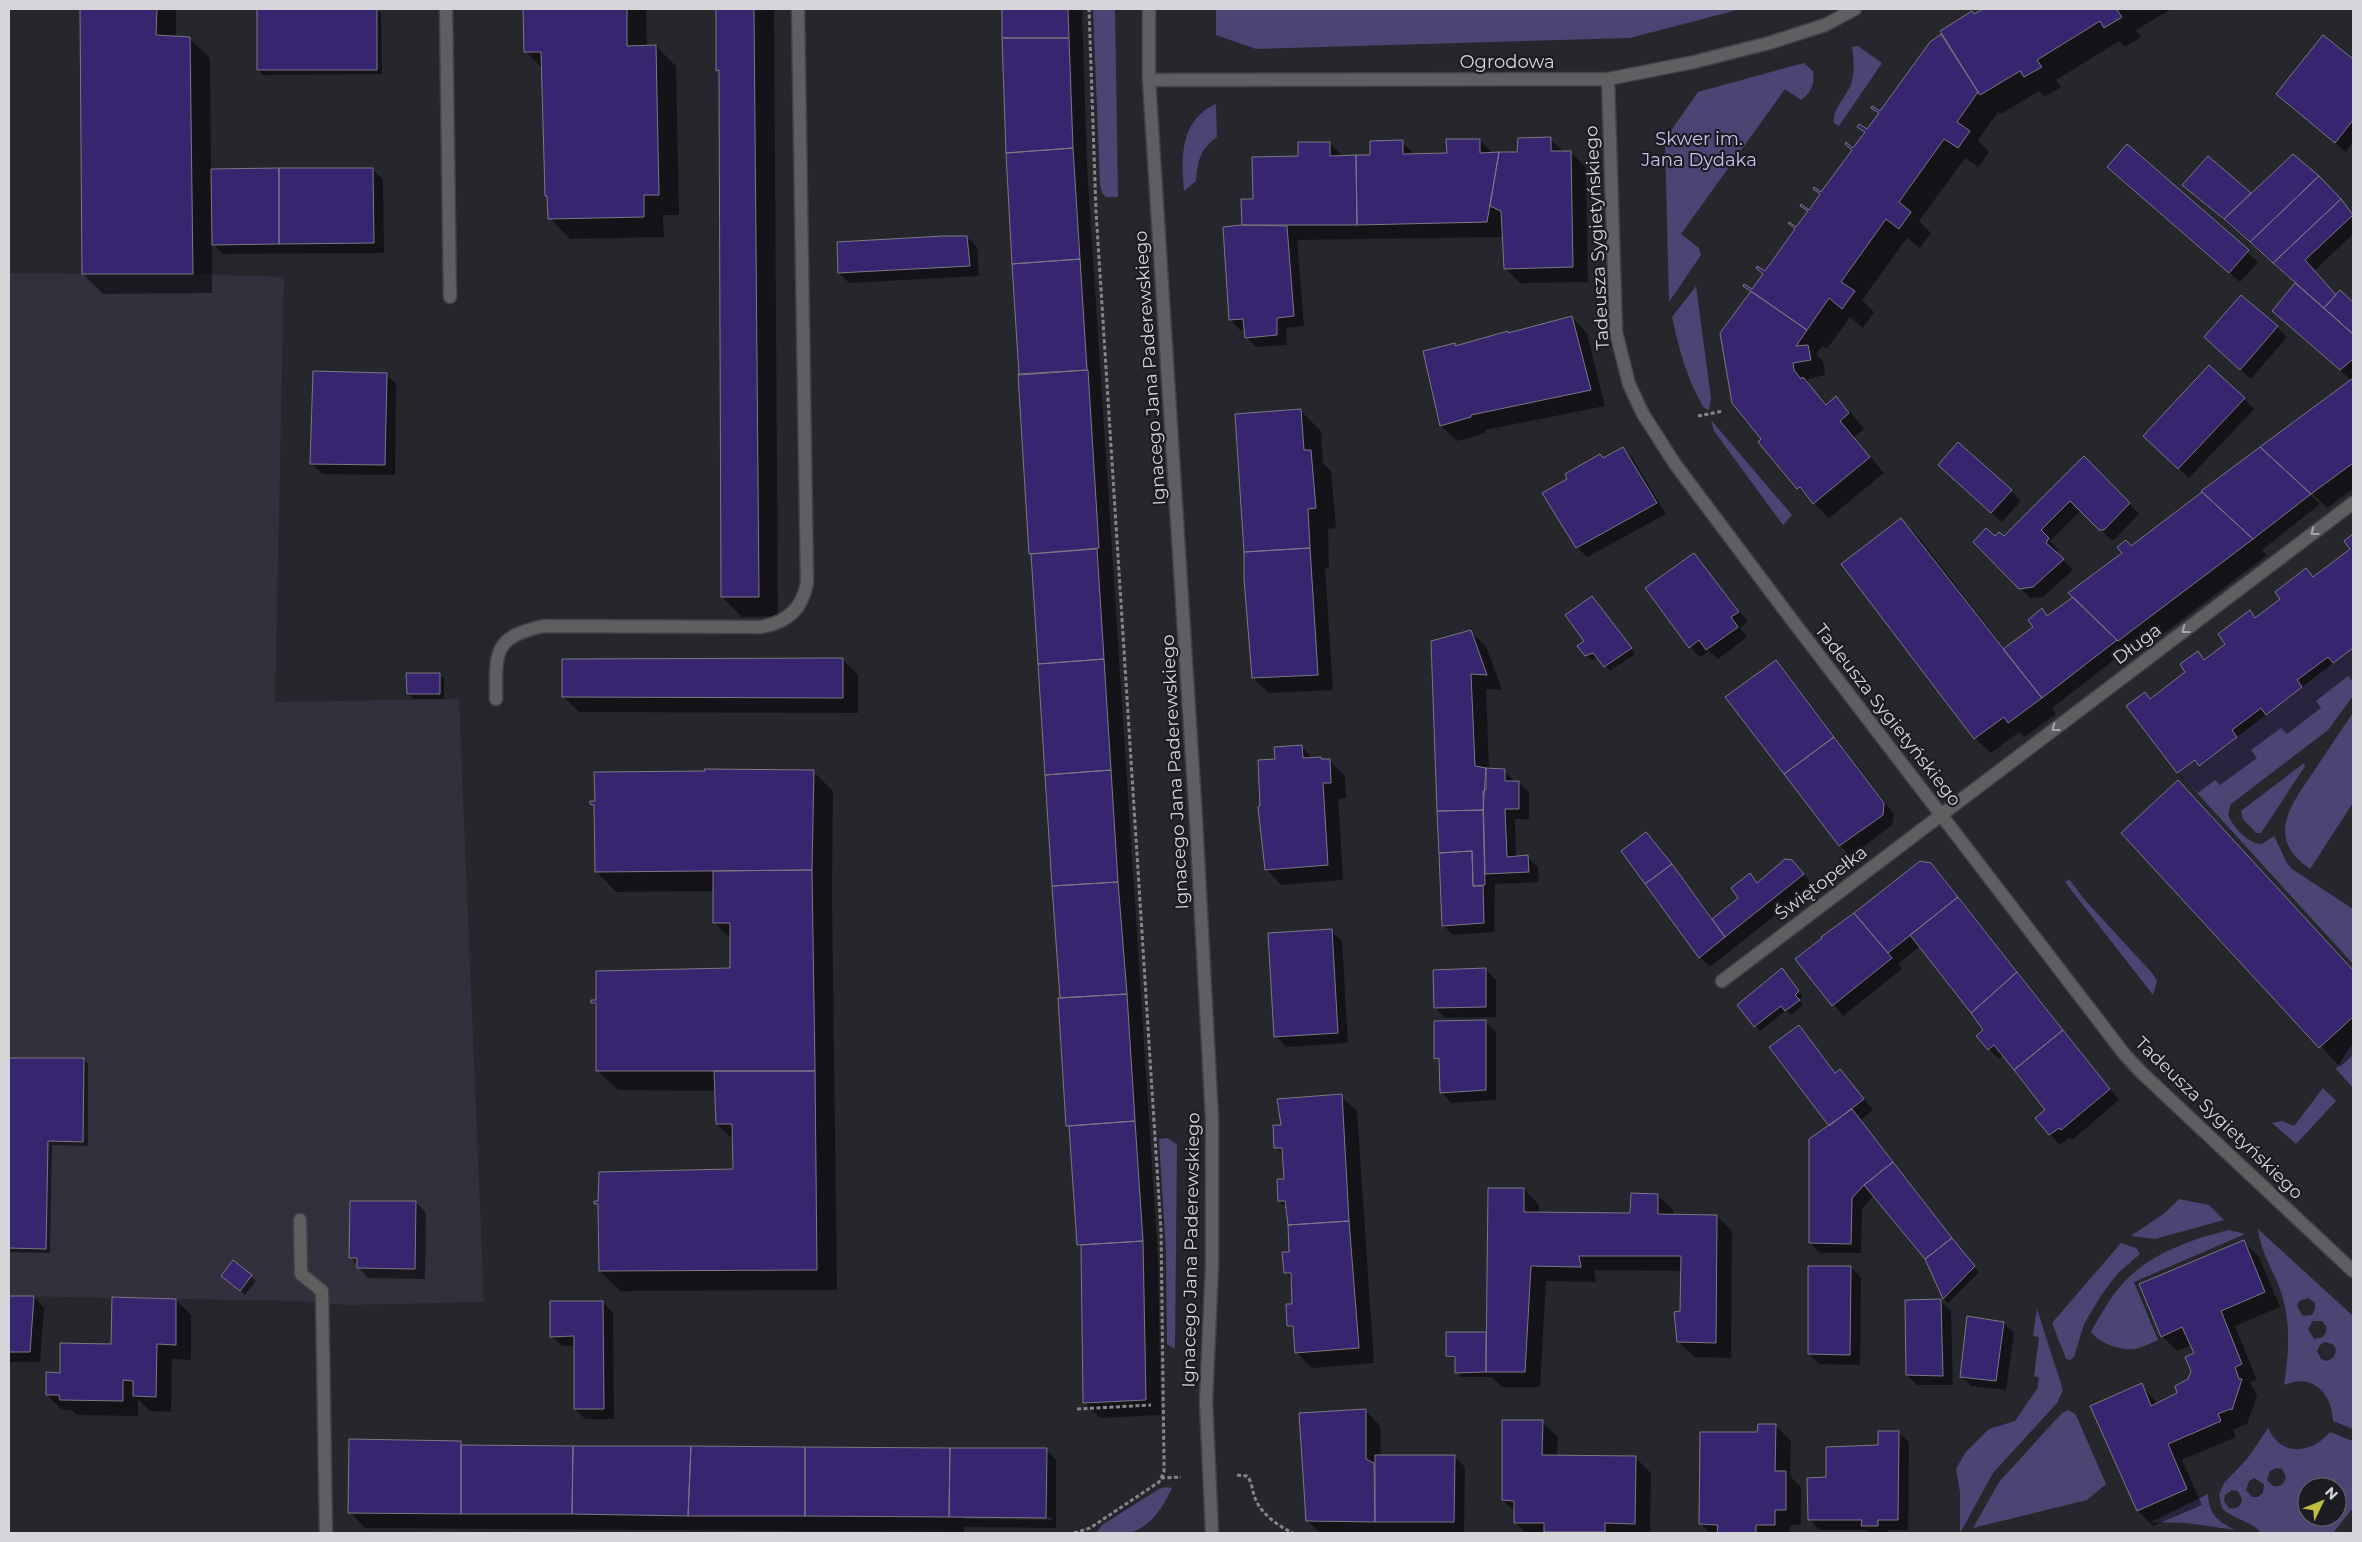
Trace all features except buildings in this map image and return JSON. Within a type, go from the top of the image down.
[{"type":"street","points":[[446,9],[450,297]]},
{"type":"street","points":[[496,699],[498,652],[505,642],[527,629],[544,626],[760,627],[782,621],[800,605],[807,582],[798,9]]},
{"type":"street","name":"Ignacego Jana Paderewskiego","points":[[1149,9],[1149,80],[1196,820],[1212,1119],[1212,1265],[1206,1401],[1212,1533]]},
{"type":"street","name":"Ogrodowa","points":[[1149,80],[1608,79],[1694,62],[1769,43],[1825,25],[1854,9]]},
{"type":"street","name":"Tadeusza Sygietyńskiego","points":[[1608,79],[1616,332],[1629,384],[1643,414],[1675,464],[2138,1069],[2353,1271]]},
{"type":"street","name":"Długa","points":[[1942,814],[2353,503]]},
{"type":"street","name":"Świętopełka","points":[[1722,981],[1942,814]]},
{"type":"street","points":[[300,1220],[301,1274],[322,1291],[326,1533]]},
{"type":"path","points":[[1074,1533],[1090,1528],[1146,1491],[1161,1478],[1164,1472],[1161,1232],[1095,196],[1089,9]]},
{"type":"path","points":[[1698,416],[1723,411]]},
{"type":"path","points":[[1077,1409],[1152,1405]]},
{"type":"path","points":[[1243,1475],[1250,1479],[1255,1499],[1263,1512],[1275,1523],[1293,1533]]},
{"type":"path","points":[[1161,1478],[1173,1478]]},
{"type":"shaded area","points":[[9,273],[193,274],[284,277],[275,702],[459,699],[484,1302],[348,1305],[300,1301],[9,1296]]},
{"type":"green space","points":[[1093,9],[1115,9],[1118,197],[1106,197],[1102,193],[1100,185]]},
{"type":"green space","points":[[1216,9],[1741,9],[1630,38],[1256,49],[1216,35]]},
{"type":"green space","points":[[1858,46],[1882,63],[1839,126],[1834,123],[1834,118],[1852,83],[1854,67],[1852,47]]},
{"type":"green space","name":"Skwer im. Jana Dydaka","points":[[1804,63],[1813,71],[1814,79],[1808,94],[1801,100],[1785,89],[1681,234],[1699,248],[1701,255],[1669,302],[1665,139],[1698,92]]},
{"type":"green space","points":[[1216,104],[1217,137],[1206,147],[1200,156],[1196,181],[1184,191],[1183,153],[1189,130],[1204,111]]},
{"type":"green space","points":[[1696,286],[1711,398],[1709,410],[1704,408],[1688,375],[1672,317]]},
{"type":"green space","points":[[1711,420],[1792,515],[1783,525],[1714,431]]},
{"type":"green space","points":[[2353,648],[2353,696],[2328,730],[2231,804],[2228,814],[2237,829],[2251,841],[2262,844],[2274,836],[2287,863],[2292,869],[2353,909],[2353,964],[2178,772],[2195,760],[2199,766]]},
{"type":"green space","points":[[2353,713],[2353,803],[2310,869],[2296,857],[2288,846],[2285,834],[2286,821],[2297,797]]},
{"type":"green space","points":[[2304,763],[2305,766],[2261,833],[2256,833],[2243,819],[2241,811]]},
{"type":"green space","points":[[2069,879],[2084,899],[2152,973],[2157,981],[2153,995],[2065,882]]},
{"type":"green space","points":[[2353,1043],[2353,1088],[2336,1069]]},
{"type":"green space","points":[[2323,1088],[2336,1101],[2296,1144],[2272,1123],[2282,1121],[2294,1126]]},
{"type":"green space","points":[[1167,1138],[1177,1144],[1175,1349],[1167,1344],[1166,1253],[1159,1139]]},
{"type":"green space","points":[[2179,1199],[2209,1205],[2224,1220],[2155,1239],[2131,1236],[2166,1212]]},
{"type":"green space","points":[[2258,1229],[2353,1316],[2353,1429],[2333,1421],[2329,1402],[2319,1388],[2304,1381],[2284,1385],[2288,1349],[2288,1326],[2281,1292],[2259,1237]],"holes":[[[2308,1298],[2315,1303],[2315,1309],[2312,1315],[2303,1316],[2297,1306],[2299,1301]],[[2313,1321],[2322,1321],[2326,1326],[2326,1332],[2323,1337],[2314,1339],[2308,1329]],[[2325,1342],[2334,1345],[2336,1350],[2334,1357],[2327,1361],[2321,1359],[2317,1351],[2320,1345]]]},
{"type":"green space","points":[[2229,1230],[2245,1234],[2134,1282],[2158,1340],[2135,1349],[2123,1349],[2099,1340],[2091,1332],[2114,1294],[2141,1267],[2154,1258],[2183,1244]]},
{"type":"green space","points":[[2121,1243],[2136,1248],[2140,1254],[2118,1273],[2102,1294],[2084,1324],[2074,1357],[2070,1360],[2066,1359],[2052,1323]]},
{"type":"green space","points":[[2037,1309],[2063,1390],[2057,1403],[1993,1473],[1960,1533],[1960,1492],[1956,1469],[1965,1453],[1989,1429],[2015,1421],[2037,1389],[2039,1378],[2034,1376],[2039,1337],[2033,1336]]},
{"type":"green space","points":[[2069,1410],[2076,1415],[2106,1484],[2087,1500],[1973,1528],[1999,1482],[2062,1413]]},
{"type":"green space","points":[[2268,1428],[2281,1444],[2289,1448],[2306,1448],[2315,1445],[2330,1432],[2353,1441],[2353,1508],[2347,1516],[2347,1477],[2297,1477],[2297,1527],[2338,1527],[2333,1533],[2261,1533],[2252,1525],[2231,1515],[2222,1508],[2219,1495],[2224,1483],[2247,1459]],"holes":[[[2276,1468],[2282,1469],[2286,1477],[2283,1483],[2273,1486],[2267,1480],[2270,1471]],[[2254,1478],[2264,1484],[2263,1493],[2258,1497],[2252,1497],[2246,1490],[2249,1481]],[[2232,1490],[2238,1491],[2242,1499],[2240,1506],[2236,1508],[2229,1508],[2224,1501],[2225,1495]]]},
{"type":"green space","points":[[1172,1488],[1161,1508],[1146,1525],[1128,1533],[1096,1533],[1102,1525],[1159,1489]]},
{"type":"green space","points":[[2208,1494],[2212,1512],[2224,1524],[2235,1530],[2187,1523],[2151,1522]]}]
